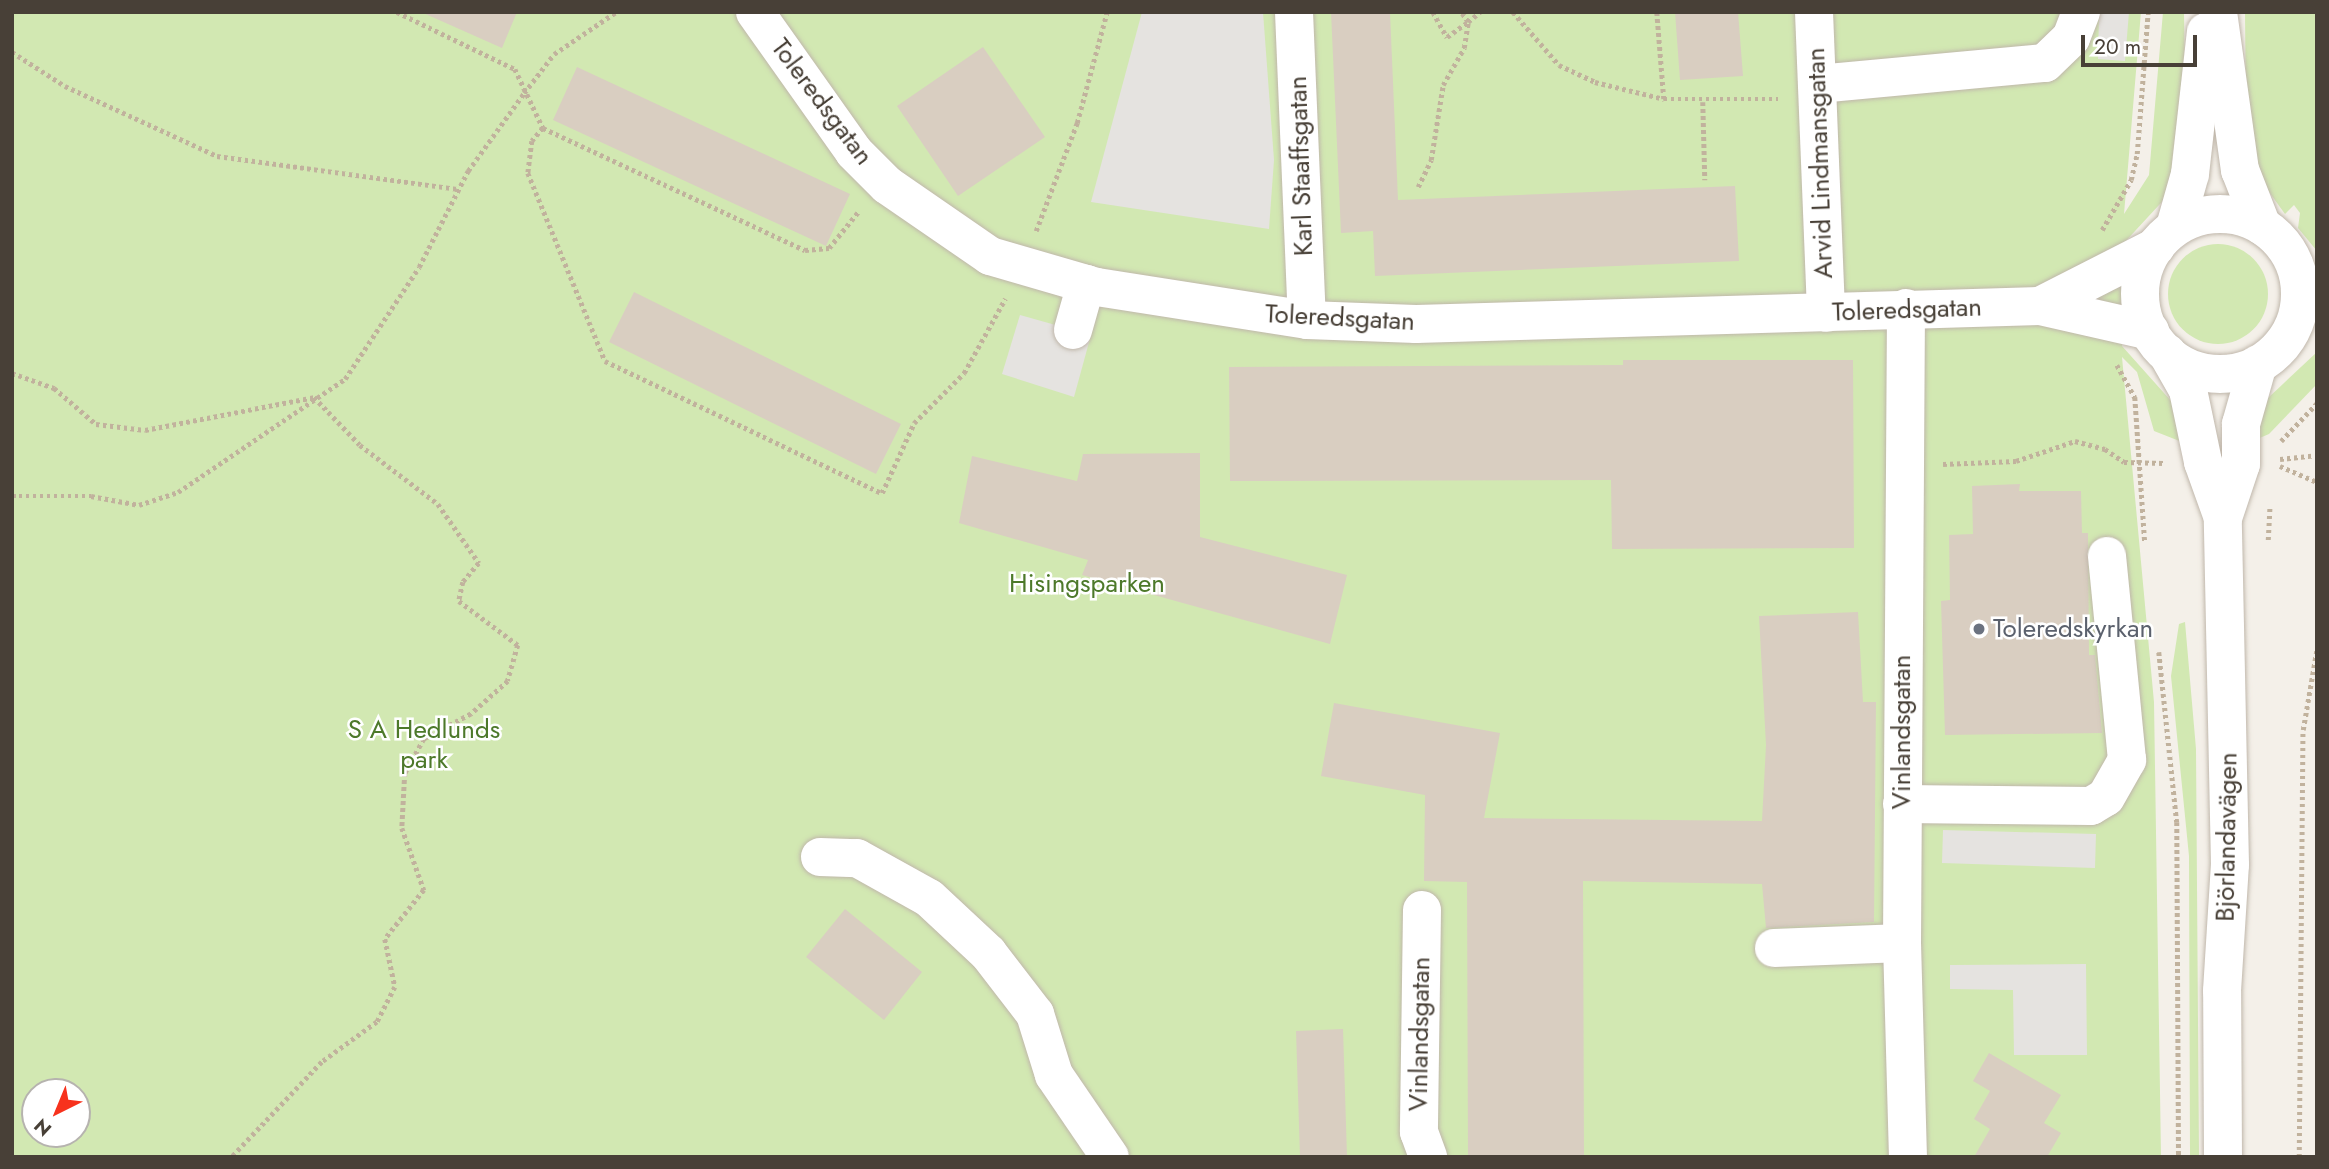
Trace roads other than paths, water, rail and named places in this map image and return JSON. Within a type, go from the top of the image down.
[{"type":"street","name":"Toleredsgatan","points":[[755,12],[854,152],[887,185],[926,216],[990,256],[1020,267],[1086,284],[1173,303],[1307,320],[1429,324],[2040,306],[2159,342]]},
{"type":"street","name":"Karl Staaffsgatan","points":[[1294,12],[1307,320]]},
{"type":"street","name":"Arvid Lindmansgatan","points":[[1814,12],[1826,313]]},
{"type":"street","points":[[1818,84],[2045,63],[2071,38],[2081,12]]},
{"type":"street","name":"Björlandavägen","points":[[2208,12],[2190,174],[2140,297],[2159,342],[2188,390],[2199,423],[2203,462],[2224,517]]},
{"type":"street","points":[[2159,342],[2191,368],[2218,374],[2258,364],[2288,337],[2308,298],[2287,249],[2262,226],[2240,170],[2218,12]]},
{"type":"street","points":[[2166,237],[2218,213],[2262,226]]},
{"type":"street","name":"Toleredsgatan","points":[[2040,306],[2166,237]]},
{"type":"street","points":[[1073,330],[1086,284]]},
{"type":"street","name":"Vinlandsgatan","points":[[1906,308],[1902,943],[1908,1157]]},
{"type":"street","name":"Björlandavägen","points":[[2223,1157],[2222,990],[2230,865],[2224,517],[2241,464],[2241,424],[2258,364]]},
{"type":"street","points":[[1902,804],[2091,806],[2106,797],[2127,760],[2107,556]]},
{"type":"street","points":[[820,857],[857,858],[929,898],[988,953],[1035,1014],[1054,1074],[1110,1157]]},
{"type":"street","name":"Vinlandsgatan","points":[[1422,909],[1419,1132],[1428,1157]]},
{"type":"street","points":[[1774,948],[1902,943]]},
{"type":"place","name":"Toleredskyrkan","points":[[1979,629]]},
{"type":"park label","name":"Hisingsparken","points":[[1087,584]]},
{"type":"park label","name":"S A Hedlunds park","points":[[424,745]]}]
